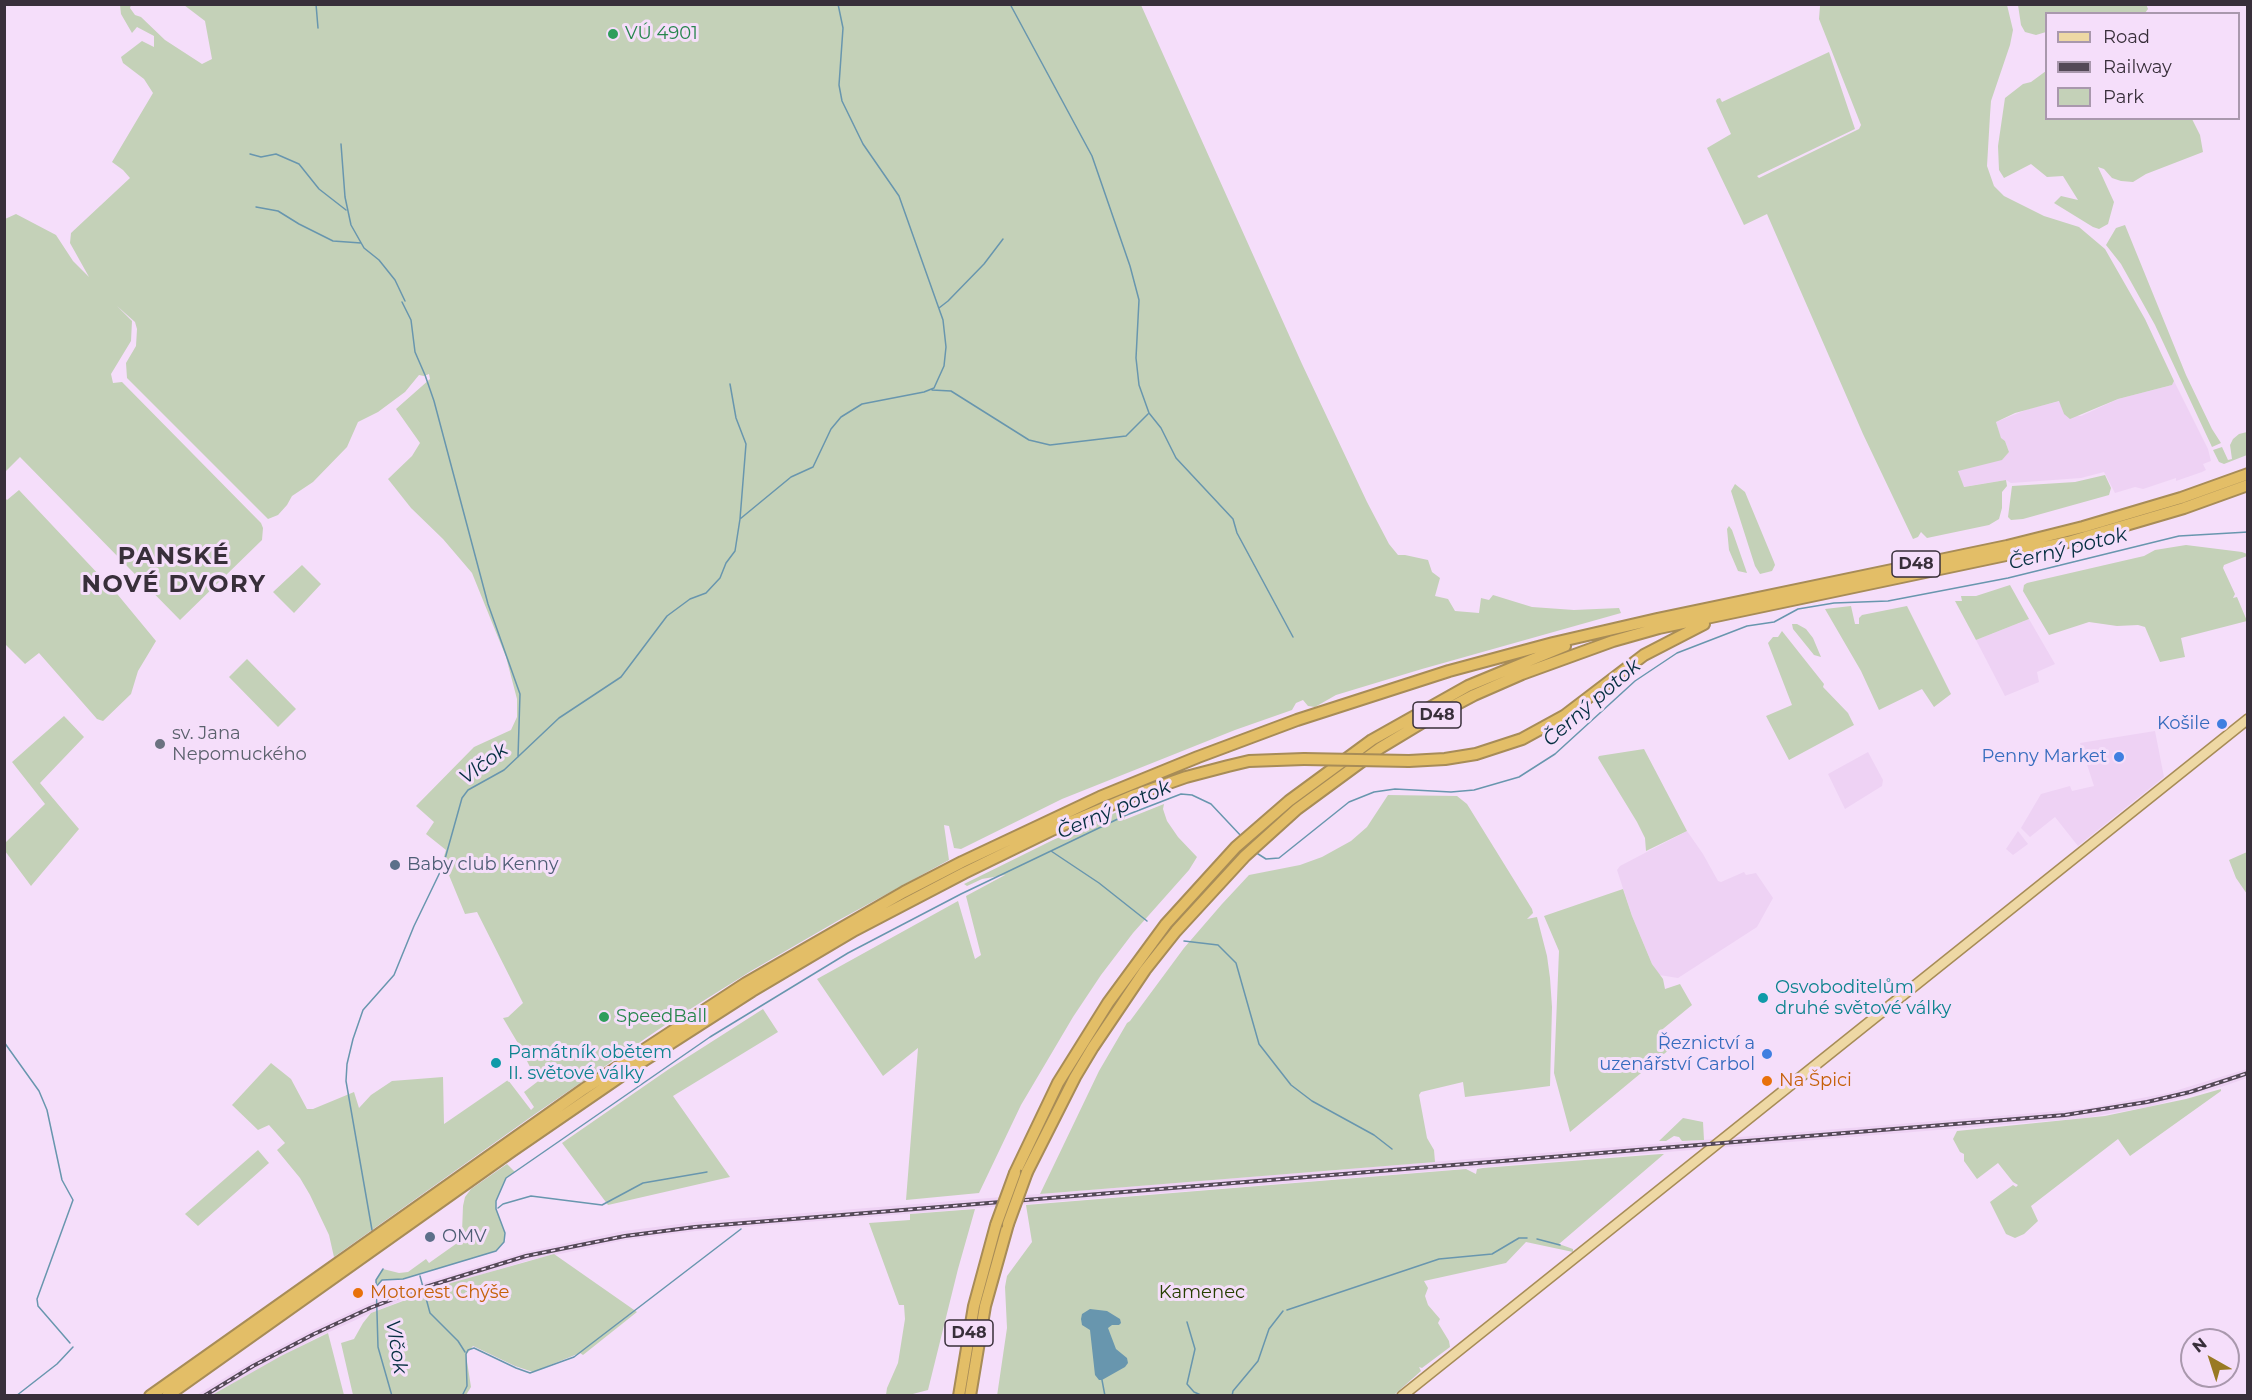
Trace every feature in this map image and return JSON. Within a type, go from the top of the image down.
[{"type":"highway","name":"D48","points":[[959,1395],[974,1306],[1002,1224],[1075,1077],[1117,1009],[1176,931],[1245,856],[1256,837],[1315,781],[1372,740],[1447,696],[1567,645],[1657,619],[2007,546],[2083,527],[2181,498],[2247,474]]},
{"type":"highway","name":"D48","points":[[970,1395],[985,1306],[1014,1173],[1058,1083],[1108,1003],[1166,924],[1236,847],[1256,837],[1297,810],[1380,748],[1423,722],[1474,695],[1522,674],[1613,641],[1659,628],[2068,542],[2184,508],[2247,485]]},
{"type":"highway","points":[[167,1395],[536,1134],[661,1049],[803,960],[958,870],[1104,807],[1186,777],[1249,761],[1445,759],[1476,754],[1507,745],[1536,732],[1577,707],[1630,664],[1652,651],[1688,631],[1737,612]]},
{"type":"highway","points":[[150,1395],[638,1052],[798,951],[1129,785],[1297,720],[1449,671],[1553,643],[1657,619]]},
{"type":"main road","points":[[1402,1395],[2247,719]]},
{"type":"shaded area","points":[[2174,381],[2208,449],[2211,461],[2203,464],[2206,470],[2176,481],[2176,478],[2143,489],[2135,487],[2115,493],[2104,472],[2081,478],[2011,483],[2006,480],[1963,487],[1958,470],[2002,459],[2009,452],[2005,441],[2001,439],[1996,422],[2028,409],[2060,401],[2064,414],[2081,416],[2118,399],[2172,385]]},
{"type":"shaded area","points":[[2029,619],[2055,664],[2037,672],[2039,682],[2005,696],[1976,640]]},
{"type":"shaded area","points":[[2155,731],[2164,777],[2078,846],[2055,817],[2030,837],[2021,828],[2041,794],[2070,786],[2072,791],[2094,786],[2080,743]]},
{"type":"shaded area","points":[[1868,752],[1883,780],[1882,786],[1845,809],[1828,774]]},
{"type":"shaded area","points":[[1687,831],[1718,881],[1721,882],[1744,872],[1746,875],[1756,873],[1773,898],[1757,927],[1678,978],[1659,975],[1652,964],[1632,916],[1617,870],[1620,866]]},
{"type":"shaded area","points":[[2018,831],[2028,844],[2013,855],[2006,849]]},
{"type":"shaded area","points":[[2247,1069],[2247,1078],[2218,1088],[2148,1107],[2085,1118],[696,1231],[625,1240],[527,1261],[421,1293],[316,1338],[212,1395],[195,1396],[251,1362],[368,1304],[418,1285],[525,1252],[624,1231],[695,1222],[2083,1109],[2168,1093]]},
{"type":"green space","points":[[2146,4],[2148,9],[2146,12],[2045,12],[2045,32],[2036,35],[2025,32],[2021,25],[2018,5]]},
{"type":"green space","points":[[120,5],[131,5],[130,8],[135,15],[141,17],[165,40],[202,64],[212,59],[205,21],[184,5],[1141,5],[1302,364],[1389,544],[1398,555],[1428,560],[1432,572],[1440,578],[1435,596],[1448,599],[1455,611],[1479,613],[1481,598],[1489,600],[1493,595],[1532,607],[1574,610],[1619,608],[1621,613],[1336,695],[1315,707],[1308,706],[1303,700],[1296,703],[1292,710],[1235,730],[1062,799],[961,849],[954,848],[949,826],[944,825],[949,860],[751,971],[668,1023],[334,1257],[329,1235],[310,1195],[300,1178],[277,1150],[285,1143],[269,1125],[258,1130],[232,1105],[271,1063],[291,1079],[307,1109],[313,1109],[354,1092],[359,1108],[371,1095],[392,1081],[443,1077],[444,1124],[508,1080],[531,1110],[534,1107],[524,1092],[554,1069],[536,1079],[503,1018],[508,1017],[523,1003],[477,912],[465,914],[446,868],[441,866],[446,850],[426,834],[434,822],[416,806],[474,747],[511,730],[517,717],[517,699],[506,657],[472,573],[443,539],[411,508],[388,479],[412,456],[420,443],[396,409],[430,379],[429,374],[419,375],[405,392],[378,412],[358,422],[347,447],[313,482],[292,496],[278,515],[268,519],[127,378],[126,363],[136,346],[137,329],[135,322],[117,306],[132,321],[131,341],[111,374],[113,383],[122,382],[261,523],[263,528],[262,540],[180,620],[20,457],[5,472],[5,219],[16,214],[56,235],[73,261],[89,277],[70,243],[71,233],[130,178],[112,162],[153,93],[144,79],[123,63],[121,57],[142,41],[154,47],[154,36],[137,27],[132,33],[121,14]]},
{"type":"green space","points":[[2007,5],[2013,30],[1991,101],[1987,166],[1994,186],[2004,196],[2044,216],[2079,227],[2105,249],[2145,319],[2174,381],[2172,385],[2118,399],[2070,419],[2064,414],[2059,401],[2015,413],[1996,422],[2009,452],[2002,460],[1958,471],[1964,487],[2006,480],[2007,486],[2002,492],[1999,519],[1989,525],[1927,538],[1921,532],[1913,539],[1863,434],[1767,214],[1744,225],[1707,148],[1731,134],[1717,99],[1720,98],[1722,102],[1829,52],[1855,129],[1757,176],[1759,178],[1859,129],[1861,125],[1819,19],[1820,6]]},
{"type":"green space","points":[[2045,72],[2045,120],[2192,120],[2200,135],[2203,152],[2146,174],[2133,182],[2112,178],[2104,169],[2098,167],[2114,202],[2108,224],[2099,229],[2093,227],[2054,203],[2061,196],[2078,200],[2063,176],[2047,177],[2031,164],[2004,178],[1999,170],[1998,146],[2005,98],[2023,84],[2031,82]]},
{"type":"green space","points":[[2125,225],[2186,375],[2221,443],[2212,447],[2155,325],[2121,264],[2106,245],[2116,228]]},
{"type":"green space","points":[[2247,432],[2247,455],[2224,464],[2219,462],[2213,450],[2222,447],[2228,460],[2232,459],[2230,445],[2233,439]]},
{"type":"green space","points":[[2105,475],[2111,488],[2109,495],[2023,519],[2011,520],[2008,517],[2012,486],[2075,482]]},
{"type":"green space","points":[[1735,484],[1745,492],[1774,562],[1772,571],[1760,574],[1755,566],[1731,491]]},
{"type":"green space","points":[[19,490],[118,595],[156,641],[138,671],[131,694],[103,721],[97,719],[39,653],[25,664],[5,644],[5,498],[7,500]]},
{"type":"green space","points":[[1729,526],[1747,573],[1738,571],[1729,550],[1727,529]]},
{"type":"green space","points":[[2186,545],[2247,554],[2247,556],[2224,565],[2223,568],[2235,594],[2233,598],[2237,597],[2247,621],[2181,638],[2185,657],[2160,662],[2145,627],[2138,625],[2117,626],[2089,622],[2049,635],[2023,591],[2027,583],[2144,556],[2155,550]]},
{"type":"green space","points":[[302,565],[321,584],[294,613],[273,592]]},
{"type":"green space","points":[[2010,585],[2029,619],[1976,640],[1955,601],[1962,601],[1961,596],[1976,596]]},
{"type":"green space","points":[[1851,606],[1855,624],[1859,624],[1859,618],[1862,615],[1907,606],[1951,694],[1934,707],[1922,689],[1879,710],[1861,671],[1825,609]]},
{"type":"green space","points":[[1792,624],[1806,629],[1813,638],[1821,657],[1814,655],[1793,629]]},
{"type":"green space","points":[[1782,631],[1824,684],[1823,687],[1848,713],[1854,725],[1789,760],[1766,716],[1792,705],[1768,643],[1773,637],[1778,637]]},
{"type":"green space","points":[[247,659],[296,709],[278,727],[229,677]]},
{"type":"green space","points":[[64,716],[84,737],[40,783],[79,829],[31,886],[5,851],[5,843],[45,804],[12,762]]},
{"type":"green space","points":[[1644,749],[1687,831],[1646,851],[1645,838],[1637,822],[1598,758]]},
{"type":"green space","points":[[1388,795],[1457,796],[1467,804],[1532,909],[1533,913],[1527,919],[1537,917],[1550,978],[1552,1007],[1550,1086],[1465,1097],[1463,1082],[1421,1092],[1419,1095],[1427,1138],[1434,1150],[1435,1162],[1040,1194],[1099,1071],[1127,1023],[1184,948],[1222,904],[1249,875],[1300,865],[1322,857],[1351,841],[1367,827]]},
{"type":"green space","points":[[1164,804],[1163,809],[1167,821],[1197,857],[1189,870],[1133,933],[1073,1017],[1021,1105],[979,1193],[906,1200],[918,1048],[883,1076],[817,979],[958,901],[975,959],[981,955],[966,896],[1005,875],[982,879],[967,886],[964,884],[1053,840],[1124,809],[1126,814],[1124,820]]},
{"type":"green space","points":[[2247,852],[2247,894],[2236,878],[2229,860]]},
{"type":"green space","points":[[1623,889],[1652,964],[1663,979],[1665,989],[1680,984],[1692,1005],[1658,1033],[1670,1049],[1570,1132],[1554,1073],[1559,951],[1544,916]]},
{"type":"green space","points":[[763,1009],[778,1032],[673,1096],[730,1177],[608,1205],[562,1143],[669,1069]]},
{"type":"green space","points":[[2221,1089],[2130,1156],[2118,1139],[2031,1206],[2038,1221],[2024,1234],[2015,1238],[2006,1234],[1990,1202],[2013,1185],[2016,1187],[2018,1185],[1998,1163],[1977,1179],[1964,1161],[1964,1154],[1960,1152],[1953,1139],[1957,1131],[2105,1116],[2186,1099]]},
{"type":"green space","points":[[1683,1118],[1703,1122],[1704,1140],[1682,1141],[1679,1137],[1674,1136],[1666,1141],[1659,1141]]},
{"type":"green space","points":[[258,1150],[269,1163],[198,1226],[185,1214]]},
{"type":"green space","name":"Kamenec","points":[[1664,1154],[1559,1244],[1573,1249],[1573,1252],[1526,1242],[1506,1263],[1424,1281],[1428,1288],[1425,1296],[1428,1305],[1440,1319],[1438,1323],[1450,1347],[1422,1368],[1419,1367],[1421,1371],[1394,1395],[997,1396],[1007,1328],[1005,1287],[1007,1276],[1032,1242],[1026,1205],[1466,1169],[1476,1174],[1477,1169],[1483,1168]]},
{"type":"green space","points":[[507,1164],[515,1172],[506,1178],[496,1201],[496,1209],[505,1233],[504,1242],[496,1251],[403,1279],[382,1280],[375,1288],[376,1280],[383,1269],[399,1273],[408,1272],[426,1259],[429,1263],[460,1241],[458,1237],[462,1232],[465,1197],[471,1189]]},
{"type":"green space","points":[[975,1209],[928,1390],[909,1395],[886,1395],[898,1363],[905,1319],[904,1305],[899,1305],[869,1223],[910,1220],[910,1214]]},
{"type":"green space","points":[[554,1254],[637,1312],[583,1355],[580,1353],[533,1372],[473,1346],[466,1355],[471,1387],[466,1395],[353,1395],[341,1343],[354,1339],[371,1313],[451,1283]]},
{"type":"green space","points":[[328,1333],[344,1395],[212,1395],[281,1356]]},
{"type":"water","points":[[1090,1309],[1107,1311],[1120,1319],[1119,1325],[1112,1325],[1108,1328],[1116,1349],[1127,1358],[1128,1363],[1102,1380],[1095,1375],[1090,1330],[1082,1325],[1082,1314]]},
{"type":"waterway","points":[[316,4],[318,28]]},
{"type":"waterway","name":"Vlčok","points":[[372,1230],[346,1081],[347,1064],[363,1010],[394,975],[414,926],[443,866],[462,798],[468,790],[504,770],[559,718],[621,677],[667,616],[690,599],[706,593],[720,578],[726,563],[735,551],[740,519],[791,477],[813,467],[831,429],[841,417],[862,404],[934,388],[944,366],[946,347],[943,320],[899,196],[863,144],[842,101],[839,85],[843,28],[838,4]]},
{"type":"waterway","points":[[1010,4],[1092,156],[1130,266],[1139,300],[1136,358],[1139,385],[1149,413],[1161,428],[1176,458],[1233,519],[1237,533],[1293,637]]},
{"type":"waterway","points":[[341,144],[345,197],[351,225],[364,248],[379,260],[395,280],[405,301]]},
{"type":"waterway","points":[[250,154],[261,157],[276,154],[299,164],[319,189],[346,210]]},
{"type":"waterway","points":[[256,207],[278,211],[333,241],[361,243]]},
{"type":"waterway","points":[[939,308],[984,264],[1003,239]]},
{"type":"waterway","points":[[402,302],[411,320],[415,352],[434,401],[488,604],[520,694],[518,757]]},
{"type":"waterway","points":[[730,384],[736,418],[746,444],[740,519]]},
{"type":"waterway","points":[[932,390],[951,391],[1029,440],[1050,445],[1126,436],[1148,414]]},
{"type":"waterway","name":"Černý potok","points":[[1255,852],[1266,859],[1279,858],[1349,802],[1374,792],[1395,789],[1451,792],[1474,790],[1519,777],[1555,754],[1635,681],[1677,653],[1747,626],[1774,622],[1798,609],[1834,603],[1888,601],[2008,578],[2179,536],[2248,532]]},
{"type":"waterway","name":"Černý potok","points":[[375,1288],[382,1280],[403,1279],[496,1251],[504,1242],[505,1233],[496,1209],[496,1201],[506,1178],[710,1037],[848,953],[961,894],[1124,816],[1181,794],[1192,795],[1211,804],[1242,837]]},
{"type":"waterway","points":[[1051,851],[1099,883],[1147,921]]},
{"type":"waterway","points":[[1184,941],[1218,945],[1236,963],[1259,1044],[1291,1085],[1312,1101],[1374,1135],[1392,1149]]},
{"type":"waterway","points":[[4,1042],[39,1091],[47,1110],[62,1180],[73,1200],[37,1299],[38,1306],[70,1343]]},
{"type":"waterway","points":[[498,1208],[503,1204],[531,1196],[602,1205],[643,1183],[707,1172]]},
{"type":"waterway","points":[[462,1396],[467,1386],[466,1354],[468,1350],[474,1348],[530,1373],[574,1357],[741,1229]]},
{"type":"waterway","points":[[1287,1310],[1439,1259],[1492,1254],[1519,1238],[1527,1238]]},
{"type":"waterway","points":[[1537,1239],[1560,1245]]},
{"type":"waterway","name":"Vlčok","points":[[383,1269],[376,1280],[378,1347],[392,1396]]},
{"type":"waterway","points":[[420,1276],[430,1313],[458,1341],[465,1352]]},
{"type":"waterway","points":[[1232,1396],[1233,1391],[1258,1361],[1269,1329],[1283,1311]]},
{"type":"waterway","points":[[1187,1322],[1195,1349],[1187,1384],[1194,1392],[1203,1396]]},
{"type":"waterway","points":[[16,1396],[57,1364],[73,1347]]},
{"type":"waterway","points":[[1102,1380],[1105,1396]]},
{"type":"railway","points":[[204,1396],[253,1366],[314,1334],[370,1308],[419,1289],[526,1256],[625,1236],[695,1227],[2065,1115],[2147,1102],[2190,1092],[2248,1073]]},
{"type":"place","name":"VÚ 4901","points":[[613,34]]},
{"type":"place","name":"Košile","points":[[2222,724]]},
{"type":"place","name":"sv. Jana Nepomuckého","points":[[160,744]]},
{"type":"place","name":"Penny Market","points":[[2119,757]]},
{"type":"place","name":"Baby club Kenny","points":[[395,865]]},
{"type":"place","name":"Osvoboditelům druhé světové války","points":[[1763,998]]},
{"type":"place","name":"SpeedBall","points":[[604,1017]]},
{"type":"place","name":"Řeznictví a uzenářství Carbol","points":[[1767,1054]]},
{"type":"place","name":"Památník obětem II. světové války","points":[[496,1063]]},
{"type":"place","name":"Na Špici","points":[[1767,1081]]},
{"type":"place","name":"OMV","points":[[430,1237]]},
{"type":"place","name":"Motorest Chýše","points":[[358,1293]]},
{"type":"district","name":"PANSKÉ NOVÉ DVORY","points":[[174,571]]}]
